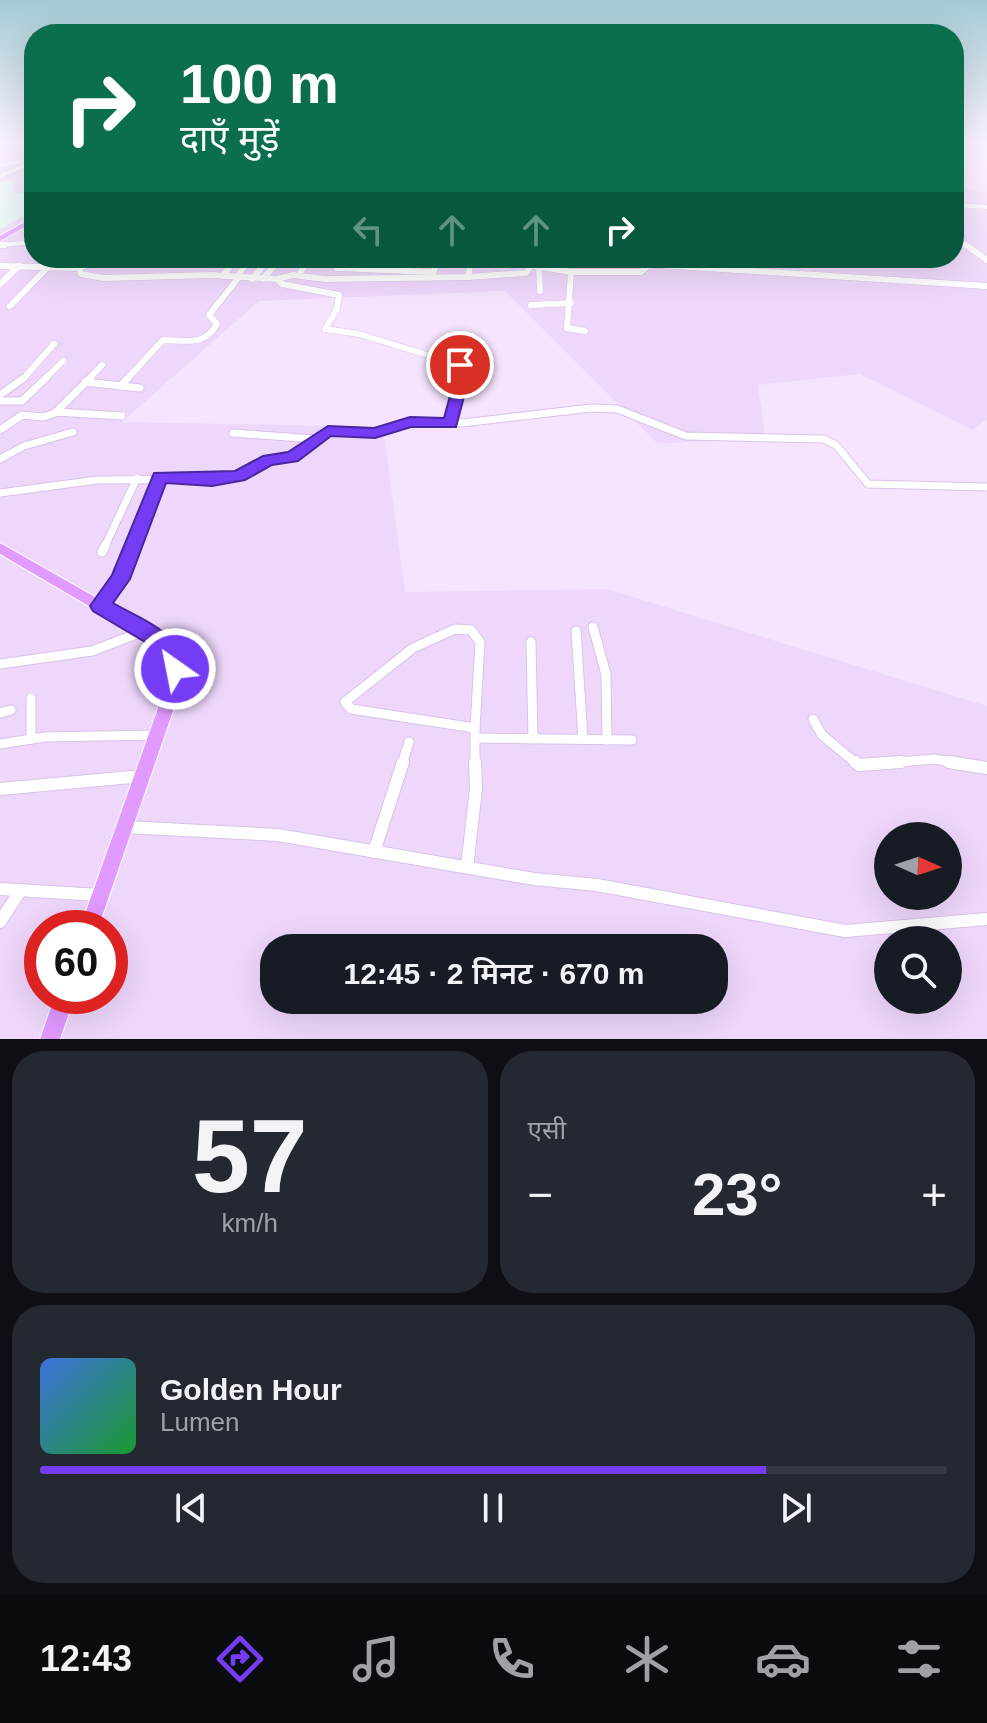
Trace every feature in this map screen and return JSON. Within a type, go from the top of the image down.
[{"type":"main road","points":[[0,242],[24,226]]},
{"type":"main road","points":[[0,548],[144,631],[169,650],[175,669],[156,735],[95,910]]},
{"type":"main road","points":[[50,1039],[59,1014]]},
{"type":"street","points":[[964,206],[987,207]]},
{"type":"street","points":[[0,242],[24,242]]},
{"type":"street","points":[[964,243],[987,260]]},
{"type":"street","points":[[0,266],[24,266]]},
{"type":"street","points":[[0,284],[19,266]]},
{"type":"street","points":[[10,306],[47,268]]},
{"type":"street","points":[[79,268],[81,274],[100,278],[223,276],[277,279],[291,275],[320,279],[388,273]]},
{"type":"street","points":[[223,276],[229,268]]},
{"type":"street","points":[[120,386],[163,340],[192,344],[211,334],[217,324],[209,315],[244,268]]},
{"type":"street","points":[[252,279],[261,268]]},
{"type":"street","points":[[263,279],[272,268]]},
{"type":"street","points":[[337,268],[468,277],[525,273],[529,268]]},
{"type":"street","points":[[388,273],[390,268]]},
{"type":"street","points":[[432,276],[435,268]]},
{"type":"street","points":[[468,277],[470,268]]},
{"type":"street","points":[[539,268],[540,291]]},
{"type":"street","points":[[550,268],[571,272],[641,272],[646,268]]},
{"type":"street","points":[[697,268],[987,286]]},
{"type":"street","points":[[571,272],[567,280],[571,303],[568,329],[585,331]]},
{"type":"street","points":[[277,279],[282,284],[339,295],[337,309],[325,329],[359,334],[463,366],[450,423]]},
{"type":"street","points":[[531,305],[571,303]]},
{"type":"street","points":[[0,395],[22,380],[54,344]]},
{"type":"street","points":[[0,401],[22,401],[63,361]]},
{"type":"street","points":[[56,412],[102,365]]},
{"type":"street","points":[[85,382],[140,388]]},
{"type":"street","points":[[0,493],[137,478],[212,480],[239,476],[269,460],[292,458],[328,431],[375,433],[410,422],[450,423],[572,409],[617,409],[686,436],[824,439],[836,445],[868,484],[987,487]]},
{"type":"street","points":[[0,430],[19,415],[43,417],[56,412],[122,416]]},
{"type":"street","points":[[0,459],[24,446],[73,432]]},
{"type":"street","points":[[233,433],[314,439]]},
{"type":"street","points":[[100,606],[121,579],[160,477]]},
{"type":"street","points":[[102,552],[137,478]]},
{"type":"street","points":[[593,627],[606,674],[607,740]]},
{"type":"street","points":[[467,867],[476,789],[475,733],[480,642],[469,629],[425,638],[345,702],[346,707],[475,733],[533,739],[632,740]]},
{"type":"street","points":[[0,664],[61,659],[112,646],[144,631]]},
{"type":"street","points":[[576,631],[583,739]]},
{"type":"street","points":[[531,642],[533,739]]},
{"type":"street","points":[[31,698],[31,739]]},
{"type":"street","points":[[813,719],[822,735],[859,765],[934,759],[987,768]]},
{"type":"street","points":[[0,744],[31,739],[156,735]]},
{"type":"street","points":[[374,852],[409,742]]},
{"type":"street","points":[[0,789],[142,776]]},
{"type":"street","points":[[124,826],[278,835],[597,885],[845,931],[882,934],[940,920],[987,919]]},
{"type":"street","points":[[0,889],[100,896]]},
{"type":"street","points":[[0,922],[20,891]]},
{"type":"shaded area","points":[[0,190],[24,190],[24,268],[964,268],[964,190],[987,193],[987,419],[973,430],[860,374],[758,385],[765,436],[658,444],[505,291],[259,301],[122,422],[383,427],[405,592],[607,589],[987,706],[987,1039],[0,1039]]},
{"type":"shaded area","points":[[0,190],[24,193],[24,215],[0,230]]},
{"type":"route","points":[[175,669],[169,650],[157,639],[100,606],[121,579],[160,477],[212,480],[239,476],[273,458],[292,458],[328,431],[375,433],[410,422],[450,423],[464,370],[460,365]]}]
